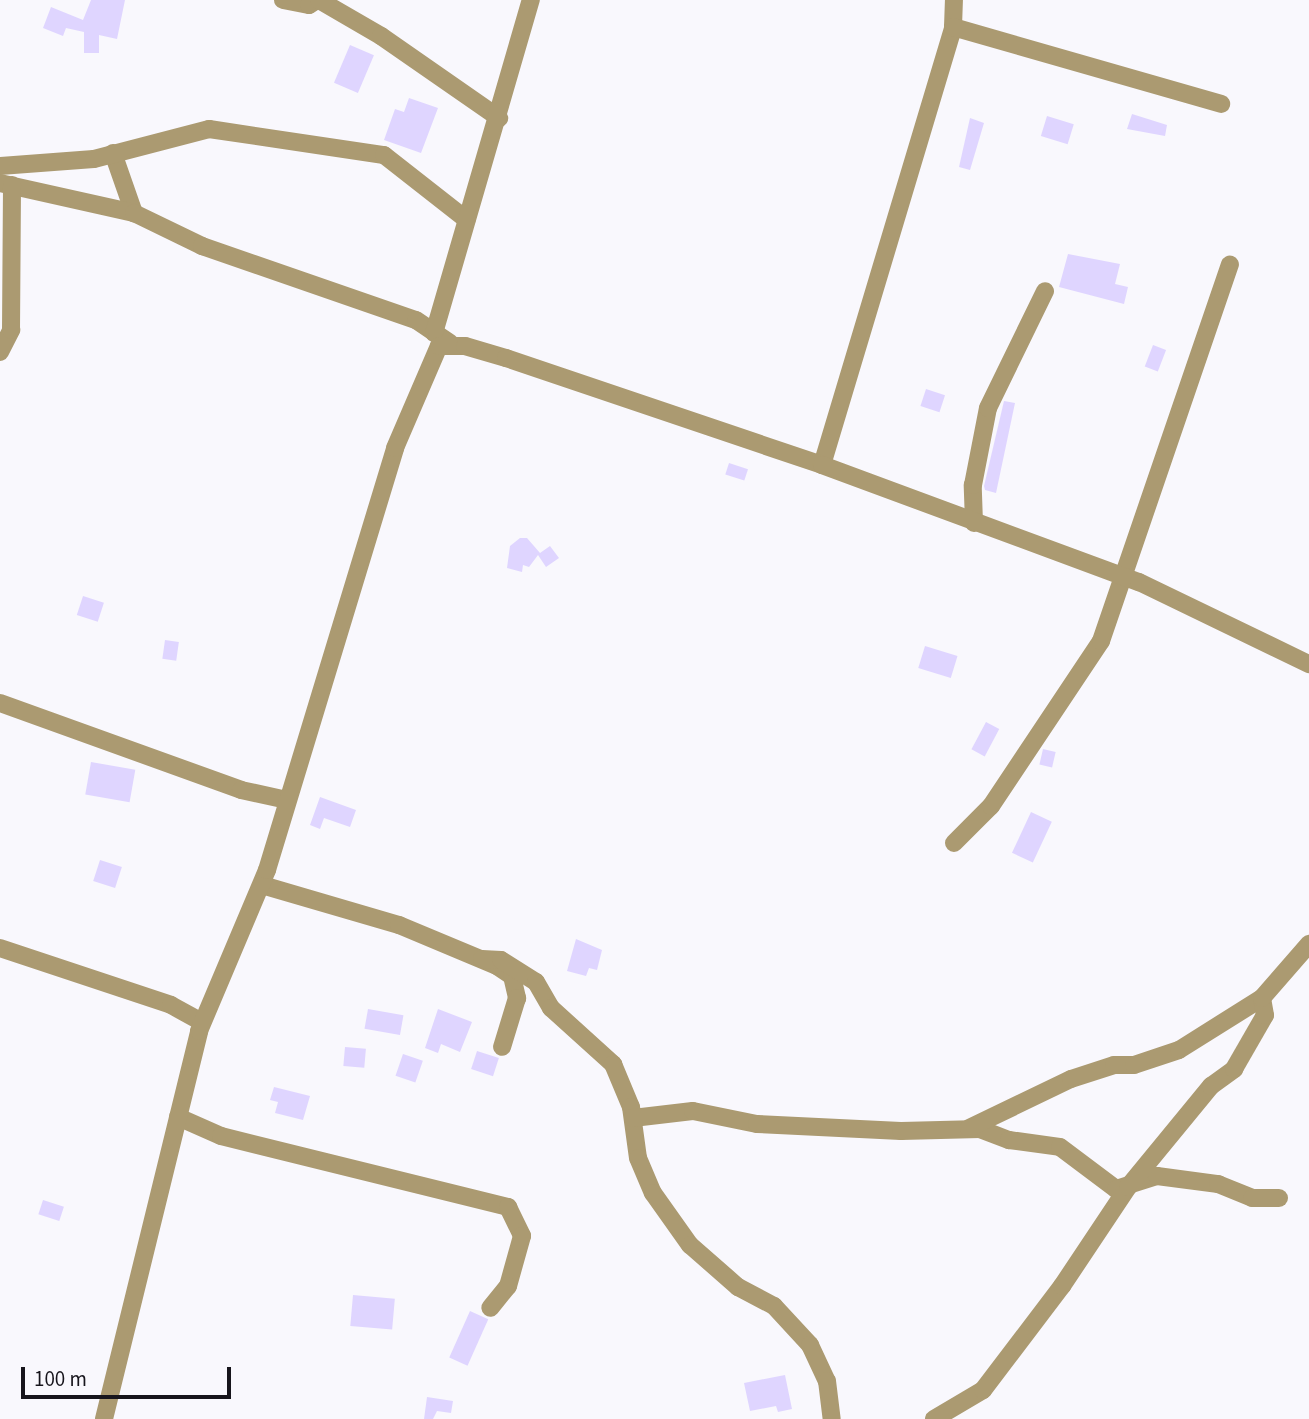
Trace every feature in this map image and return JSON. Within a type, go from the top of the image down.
[{"type":"street","points":[[283,0],[309,5],[318,0],[381,36],[499,118]]},
{"type":"street","points":[[435,332],[531,0]]},
{"type":"street","points":[[821,465],[953,27],[954,0]]},
{"type":"street","points":[[953,27],[1222,104]]},
{"type":"street","points":[[0,166],[74,162],[209,129],[257,139],[372,151],[398,163],[467,220]]},
{"type":"street","points":[[113,153],[134,213]]},
{"type":"street","points":[[0,352],[10,330],[6,184],[134,213],[202,246],[416,320],[450,343],[821,465],[1125,577],[1309,664]]},
{"type":"street","points":[[954,843],[991,806],[1101,641],[1230,265]]},
{"type":"street","points":[[974,523],[973,485],[988,408],[1045,291]]},
{"type":"street","points":[[104,1419],[202,1022],[262,885],[396,448],[432,353],[450,343]]},
{"type":"street","points":[[0,703],[241,790],[287,800]]},
{"type":"street","points":[[262,885],[399,925],[482,959],[512,976],[517,998],[502,1047]]},
{"type":"street","points":[[969,1128],[1071,1079],[1114,1065],[1135,1065],[1179,1049],[1262,998],[1309,944]]},
{"type":"street","points":[[0,948],[171,1005],[202,1022]]},
{"type":"street","points":[[482,959],[501,960],[536,982],[551,1008],[613,1064],[633,1118],[638,1158],[653,1193],[690,1245],[737,1287],[774,1306],[810,1345],[827,1381],[832,1419]]},
{"type":"street","points":[[934,1419],[983,1390],[1062,1286],[1128,1187],[1211,1086],[1234,1069],[1265,1016],[1262,998]]},
{"type":"street","points":[[633,1118],[693,1111],[768,1125],[901,1131],[969,1128],[1060,1147],[1116,1189],[1157,1175],[1218,1184],[1252,1198],[1279,1198]]},
{"type":"street","points":[[178,1117],[221,1136],[509,1207],[522,1236],[508,1286],[490,1308]]},
{"type":"building","points":[[91,0],[125,0],[117,39],[99,35],[99,53],[84,53],[84,32],[66,28],[63,36],[43,28],[51,7],[83,20]]},
{"type":"building","points":[[350,45],[374,55],[358,93],[334,83]]},
{"type":"building","points":[[409,98],[438,108],[421,153],[384,140],[395,109],[404,112]]},
{"type":"building","points":[[1132,114],[1167,125],[1165,136],[1127,129]]},
{"type":"building","points":[[1047,116],[1074,124],[1068,144],[1041,136]]},
{"type":"building","points":[[970,118],[984,123],[970,170],[959,167]]},
{"type":"building","points":[[1068,254],[1120,264],[1115,284],[1128,287],[1124,304],[1059,287]]},
{"type":"building","points":[[1153,345],[1166,350],[1158,371],[1145,366]]},
{"type":"building","points":[[926,389],[945,395],[939,412],[920,406]]},
{"type":"building","points":[[1004,401],[1015,403],[996,493],[985,490],[984,486]]},
{"type":"building","points":[[729,463],[748,469],[744,481],[725,474]]},
{"type":"building","points":[[520,538],[527,538],[540,553],[550,546],[559,558],[546,567],[538,555],[529,567],[523,565],[522,572],[507,568],[510,546]]},
{"type":"building","points":[[83,596],[104,603],[98,622],[77,615]]},
{"type":"building","points":[[165,640],[179,642],[176,661],[162,659]]},
{"type":"building","points":[[925,646],[958,656],[951,678],[918,668]]},
{"type":"building","points":[[986,722],[999,729],[985,756],[971,749]]},
{"type":"building","points":[[1043,749],[1056,752],[1052,768],[1039,765]]},
{"type":"building","points":[[91,762],[135,770],[130,802],[85,794]]},
{"type":"building","points":[[320,797],[356,810],[350,827],[324,818],[320,829],[310,825]]},
{"type":"building","points":[[1031,812],[1052,822],[1033,863],[1012,853]]},
{"type":"building","points":[[100,860],[122,867],[115,888],[93,881]]},
{"type":"building","points":[[576,939],[602,950],[597,970],[589,968],[586,976],[567,971]]},
{"type":"building","points":[[368,1009],[403,1015],[400,1035],[365,1029]]},
{"type":"building","points":[[438,1009],[472,1022],[460,1052],[441,1044],[438,1053],[425,1048]]},
{"type":"building","points":[[345,1047],[366,1049],[364,1068],[343,1066]]},
{"type":"building","points":[[477,1051],[499,1058],[493,1076],[471,1069]]},
{"type":"building","points":[[403,1054],[423,1061],[415,1083],[396,1076]]},
{"type":"building","points":[[274,1087],[310,1096],[303,1120],[275,1113],[278,1102],[270,1100]]},
{"type":"building","points":[[43,1200],[64,1207],[59,1221],[38,1214]]},
{"type":"building","points":[[353,1295],[395,1299],[392,1330],[350,1326]]},
{"type":"building","points":[[470,1311],[488,1319],[468,1366],[449,1358]]},
{"type":"building","points":[[785,1375],[792,1409],[778,1412],[776,1406],[750,1411],[744,1383]]},
{"type":"building","points":[[427,1397],[453,1401],[451,1413],[437,1411],[433,1419],[424,1419]]}]
